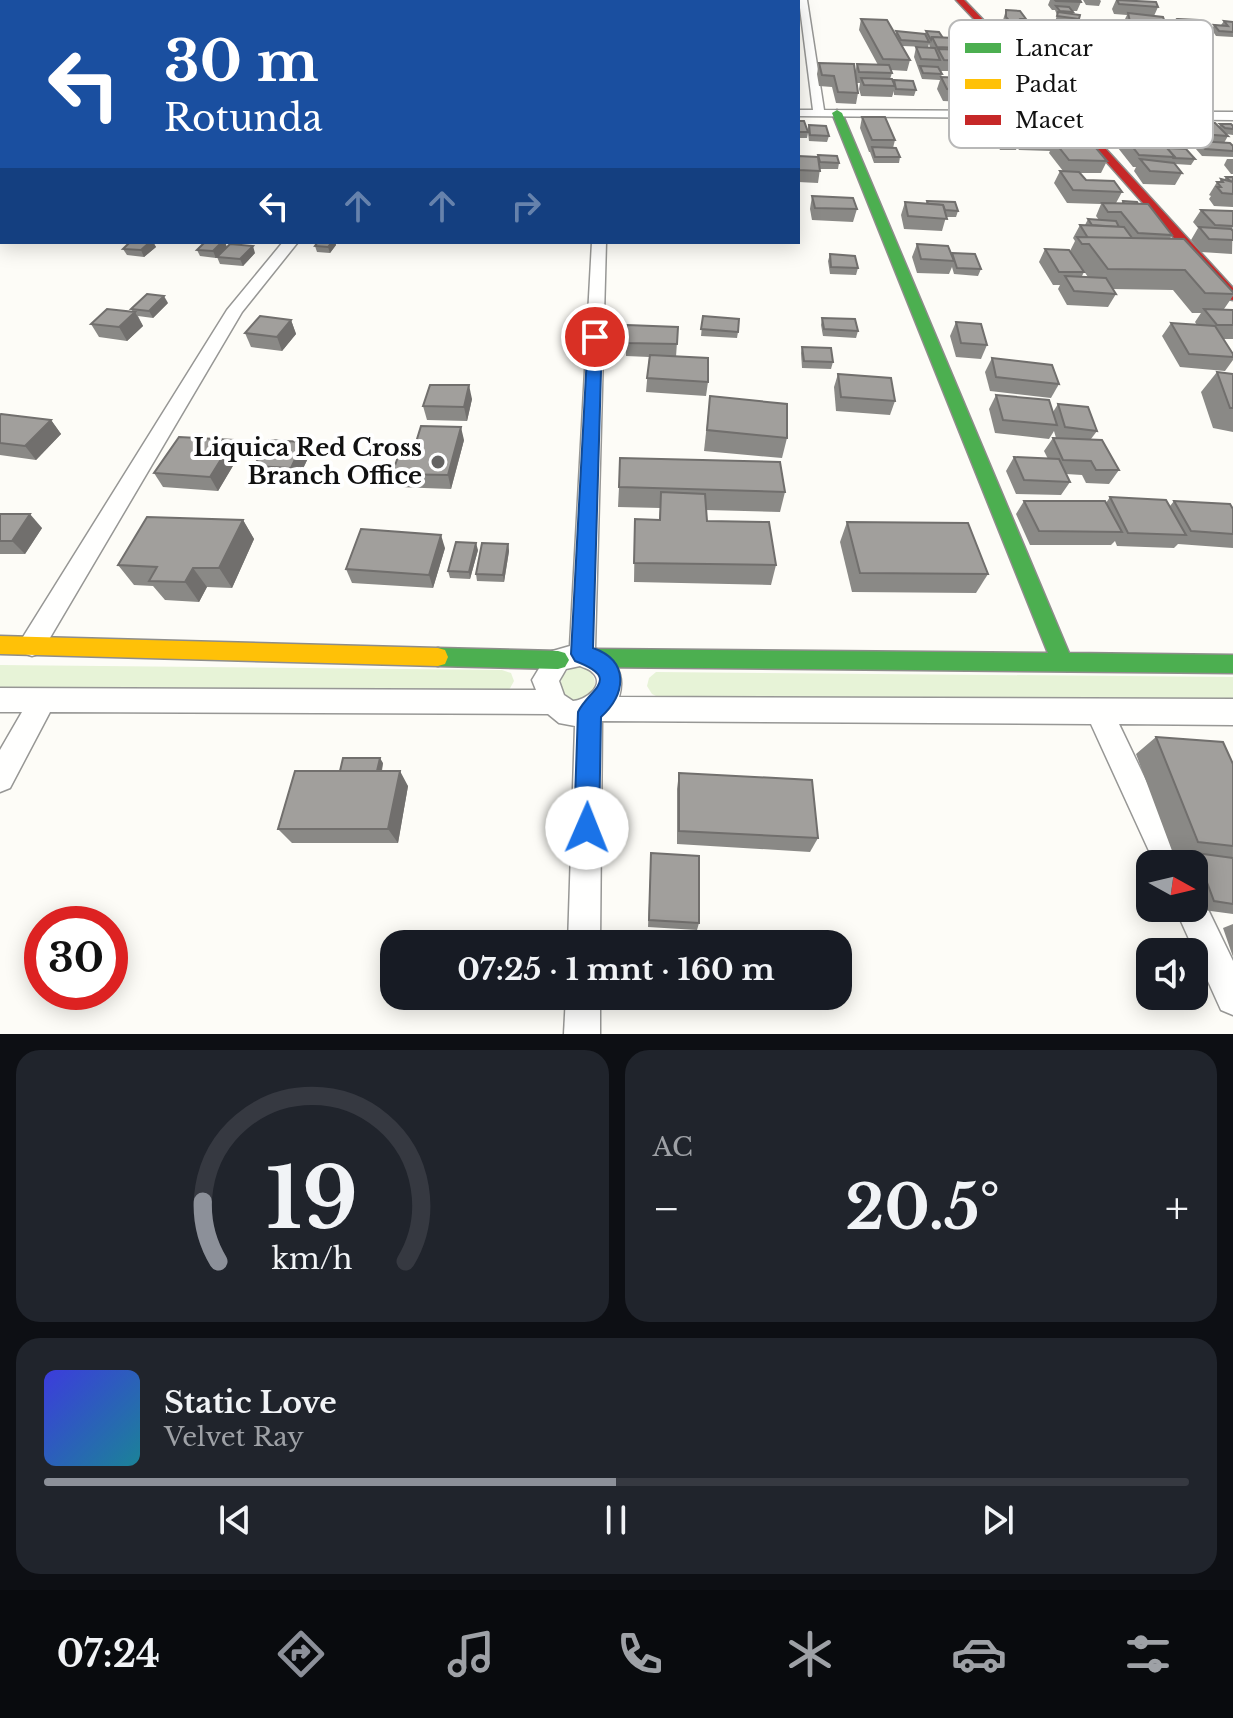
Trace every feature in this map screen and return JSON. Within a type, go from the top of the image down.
[{"type":"street","points":[[803,0],[828,113],[929,331],[1063,664]]},
{"type":"street","points":[[960,0],[979,20]]},
{"type":"street","points":[[800,113],[949,114]]},
{"type":"street","points":[[1213,116],[1233,116]]},
{"type":"street","points":[[1100,148],[1233,296]]},
{"type":"street","points":[[32,645],[235,310],[289,244]]},
{"type":"street","points":[[578,657],[599,244]]},
{"type":"street","points":[[0,645],[578,657],[1233,664]]},
{"type":"street","points":[[549,702],[545,680],[578,657]]},
{"type":"street","points":[[578,657],[606,668],[611,682],[607,697],[593,710],[585,930]]},
{"type":"street","points":[[0,700],[549,702],[560,711],[574,715],[593,710],[1233,712]]},
{"type":"street","points":[[0,778],[43,700]]},
{"type":"street","points":[[1100,713],[1164,850]]},
{"type":"street","points":[[1198,922],[1233,998]]},
{"type":"street","points":[[582,1034],[583,1010]]},
{"type":"green space","points":[[0,665],[502,670],[511,673],[514,681],[508,692],[0,700]]},
{"type":"green space","points":[[578,667],[590,672],[595,684],[590,696],[578,701],[566,696],[561,684],[566,672]]},
{"type":"green space","points":[[656,672],[1233,677],[1233,703],[660,698],[652,694],[647,686],[649,678]]},
{"type":"building","points":[[1117,0],[1156,2],[1158,7],[1119,4]]},
{"type":"building","points":[[1056,6],[1069,7],[1073,12],[1060,11]]},
{"type":"building","points":[[1006,10],[1020,11],[1026,19],[1008,20]]},
{"type":"building","points":[[1058,12],[1080,15],[1079,19],[1057,16]]},
{"type":"building","points":[[1128,13],[1163,17],[1164,20],[1130,20]]},
{"type":"building","points":[[861,19],[887,20],[910,60],[883,59]]},
{"type":"building","points":[[1224,21],[1233,22],[1233,32],[1219,31],[1214,25],[1228,26]]},
{"type":"building","points":[[896,31],[925,34],[929,42],[901,40]]},
{"type":"building","points":[[926,31],[939,32],[943,38],[932,37],[931,40]]},
{"type":"building","points":[[932,37],[949,38],[949,48],[937,47]]},
{"type":"building","points":[[916,47],[935,48],[940,60],[921,59]]},
{"type":"building","points":[[938,49],[949,49],[949,60],[944,60]]},
{"type":"building","points":[[819,63],[854,64],[858,93],[838,92],[834,76],[822,75]]},
{"type":"building","points":[[857,64],[889,65],[892,73],[859,72]]},
{"type":"building","points":[[920,66],[938,67],[942,74],[923,73]]},
{"type":"building","points":[[941,77],[949,77],[947,89]]},
{"type":"building","points":[[861,78],[892,79],[895,86],[864,85]]},
{"type":"building","points":[[894,80],[913,81],[916,90],[896,89]]},
{"type":"building","points":[[862,117],[885,117],[895,140],[872,140]]},
{"type":"building","points":[[800,121],[804,121],[808,132],[800,132]]},
{"type":"building","points":[[1213,123],[1215,123],[1228,136],[1213,135]]},
{"type":"building","points":[[1220,124],[1231,124],[1233,129],[1225,128]]},
{"type":"building","points":[[809,125],[826,126],[829,136],[810,135]]},
{"type":"building","points":[[1213,142],[1233,146],[1233,151],[1205,149],[1213,148]]},
{"type":"building","points":[[872,147],[896,148],[900,157],[875,157]]},
{"type":"building","points":[[1060,148],[1096,148],[1107,161],[1069,160]]},
{"type":"building","points":[[1133,148],[1167,148],[1175,157],[1139,155]]},
{"type":"building","points":[[1167,148],[1186,149],[1195,159],[1174,158]]},
{"type":"building","points":[[818,155],[837,156],[839,163],[820,162]]},
{"type":"building","points":[[800,156],[818,157],[820,171],[800,170]]},
{"type":"building","points":[[1140,159],[1174,163],[1182,173],[1150,171]]},
{"type":"building","points":[[1060,171],[1079,172],[1086,180],[1114,181],[1122,192],[1073,190]]},
{"type":"building","points":[[1221,179],[1233,182],[1233,194],[1222,193],[1217,187],[1221,187],[1217,182],[1223,182]]},
{"type":"building","points":[[812,196],[853,198],[857,209],[815,208]]},
{"type":"building","points":[[927,201],[955,202],[958,211],[945,210],[943,205],[928,204]]},
{"type":"building","points":[[905,202],[943,205],[947,219],[908,216]]},
{"type":"building","points":[[1102,203],[1148,204],[1172,235],[1138,233],[1121,212],[1108,212]]},
{"type":"building","points":[[1201,210],[1233,211],[1233,226],[1215,225]]},
{"type":"building","points":[[1088,219],[1116,221],[1119,227],[1092,225]]},
{"type":"building","points":[[1080,225],[1124,227],[1132,238],[1088,238]]},
{"type":"building","points":[[1199,227],[1231,229],[1233,240],[1209,239]]},
{"type":"building","points":[[1077,237],[1184,239],[1233,294],[1205,293],[1185,270],[1108,269],[1089,244],[1082,244]]},
{"type":"building","points":[[128,244],[148,244],[141,250],[123,249]]},
{"type":"building","points":[[203,244],[220,244],[213,251],[197,250]]},
{"type":"building","points":[[230,244],[253,246],[240,259],[217,257]]},
{"type":"building","points":[[917,244],[948,246],[954,261],[921,259]]},
{"type":"building","points":[[1045,249],[1069,250],[1084,272],[1059,272]]},
{"type":"building","points":[[952,253],[975,254],[981,269],[957,268]]},
{"type":"building","points":[[830,254],[855,256],[858,268],[831,267]]},
{"type":"building","points":[[1065,276],[1106,278],[1116,294],[1074,291]]},
{"type":"building","points":[[147,294],[164,296],[149,311],[131,309]]},
{"type":"building","points":[[107,309],[135,312],[119,327],[91,324]]},
{"type":"building","points":[[1204,309],[1233,310],[1233,325],[1217,325]]},
{"type":"building","points":[[260,316],[291,320],[277,337],[245,333]]},
{"type":"building","points":[[703,316],[739,319],[738,332],[701,329]]},
{"type":"building","points":[[822,318],[855,319],[858,331],[824,329]]},
{"type":"building","points":[[956,322],[981,324],[987,345],[961,343]]},
{"type":"building","points":[[1171,323],[1215,326],[1233,357],[1189,354]]},
{"type":"building","points":[[627,325],[678,327],[677,344],[626,343]]},
{"type":"building","points":[[802,347],[831,348],[833,362],[804,361]]},
{"type":"building","points":[[650,355],[708,358],[708,382],[647,378]]},
{"type":"building","points":[[992,358],[1052,365],[1059,384],[996,377]]},
{"type":"building","points":[[1217,372],[1233,374],[1233,408],[1230,408]]},
{"type":"building","points":[[838,374],[891,378],[895,401],[841,397]]},
{"type":"building","points":[[430,385],[469,385],[464,407],[423,406]]},
{"type":"building","points":[[996,395],[1049,400],[1057,425],[1003,420]]},
{"type":"building","points":[[710,396],[787,404],[787,438],[707,430]]},
{"type":"building","points":[[1058,404],[1088,407],[1097,431],[1065,427]]},
{"type":"building","points":[[1,414],[51,420],[25,446],[0,443]]},
{"type":"building","points":[[421,426],[461,427],[448,475],[392,474],[400,451],[413,452]]},
{"type":"building","points":[[179,437],[233,440],[210,477],[154,473]]},
{"type":"building","points":[[1053,438],[1102,440],[1119,470],[1096,470],[1091,461],[1063,460]]},
{"type":"building","points":[[269,440],[303,442],[291,468],[254,466]]},
{"type":"building","points":[[1014,457],[1059,459],[1070,482],[1024,480]]},
{"type":"building","points":[[620,458],[780,462],[785,492],[619,487]]},
{"type":"building","points":[[661,492],[705,494],[707,521],[769,522],[776,565],[634,563],[635,519],[660,520]]},
{"type":"building","points":[[1110,497],[1166,500],[1186,535],[1128,533]]},
{"type":"building","points":[[1024,501],[1105,501],[1122,532],[1039,531]]},
{"type":"building","points":[[1174,501],[1230,504],[1233,509],[1233,534],[1191,531]]},
{"type":"building","points":[[0,514],[30,514],[12,541],[0,541]]},
{"type":"building","points":[[147,517],[243,520],[219,568],[193,568],[185,582],[149,581],[157,567],[118,565]]},
{"type":"building","points":[[847,522],[968,523],[988,574],[860,573]]},
{"type":"building","points":[[361,529],[441,535],[429,575],[346,569]]},
{"type":"building","points":[[456,542],[476,543],[469,572],[448,571]]},
{"type":"building","points":[[482,543],[508,544],[503,575],[476,574]]},
{"type":"building","points":[[1156,737],[1223,742],[1233,764],[1233,846],[1198,842]]},
{"type":"building","points":[[343,758],[380,758],[377,771],[340,771]]},
{"type":"building","points":[[295,771],[400,771],[388,829],[278,829]]},
{"type":"building","points":[[679,773],[812,780],[818,838],[679,831]]},
{"type":"building","points":[[651,853],[699,856],[699,923],[649,920]]},
{"type":"building","points":[[1208,855],[1233,858],[1233,904],[1214,901],[1208,885]]},
{"type":"traffic: fast","points":[[837,113],[1063,664]]},
{"type":"traffic: fast","points":[[438,657],[558,660]]},
{"type":"traffic: fast","points":[[594,658],[1233,664]]},
{"type":"traffic: slow","points":[[0,645],[438,657]]},
{"type":"traffic: jam","points":[[960,0],[979,20]]},
{"type":"traffic: jam","points":[[1100,148],[1233,296]]},
{"type":"place","name":"Liquica Red Cross Branch Office","points":[[438,462]]},
{"type":"route","points":[[587,828],[589,712],[607,697],[611,682],[606,668],[594,658],[582,654],[595,337]]}]
